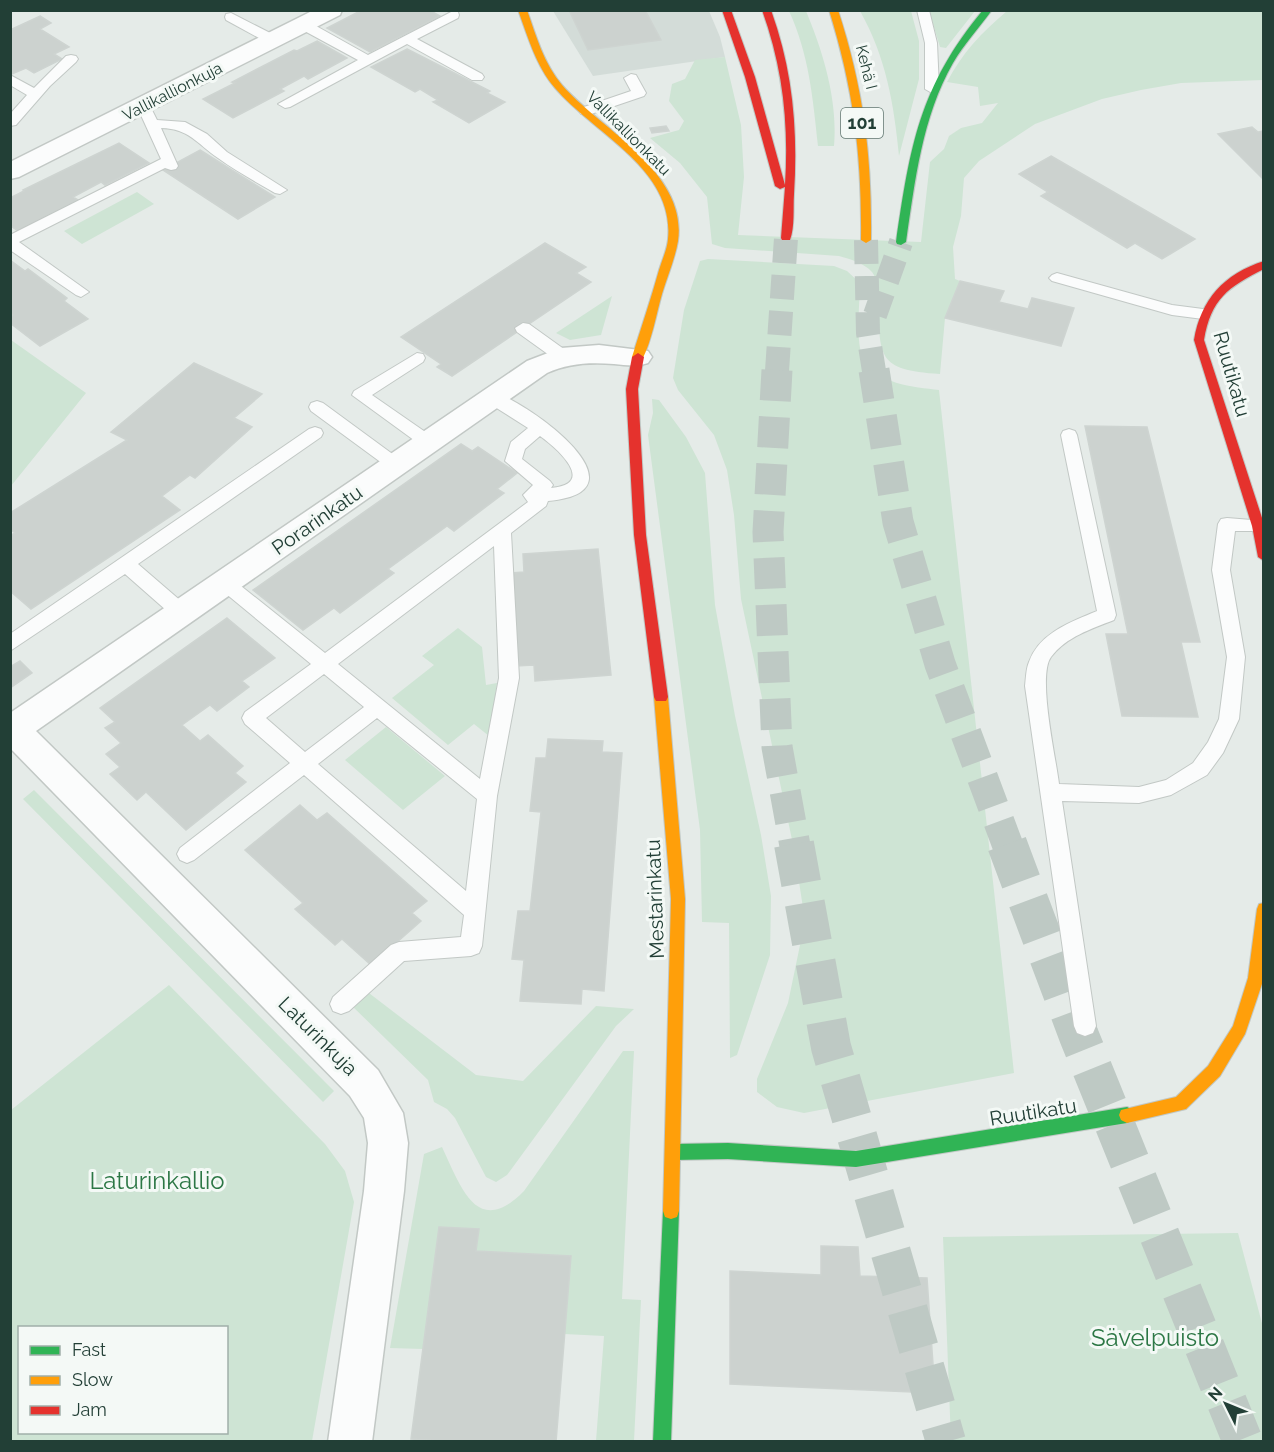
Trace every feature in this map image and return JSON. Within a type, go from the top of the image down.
[{"type":"main road","name":"Vallikallionkatu","points":[[522,10],[543,62],[559,87],[652,176],[668,199],[673,218],[673,239],[638,357]]},
{"type":"main road","points":[[726,10],[750,77],[788,211]]},
{"type":"main road","points":[[766,10],[784,62],[791,107],[786,238]]},
{"type":"main road","name":"Kehä I","points":[[833,10],[846,48],[862,114],[867,180],[866,240]]},
{"type":"main road","points":[[901,242],[912,162],[932,89],[948,58],[968,31],[988,10]]},
{"type":"main road","name":"Ruutikatu","points":[[1263,264],[1218,292],[1209,302],[1203,314],[1199,340],[1258,526],[1263,557]]},
{"type":"main road","name":"Mestarinkatu","points":[[638,357],[632,389],[640,535],[664,722],[678,899],[673,1152],[662,1442]]},
{"type":"main road","name":"Ruutikatu","points":[[673,1152],[728,1151],[856,1159],[1095,1122],[1180,1104],[1214,1071],[1240,1029],[1256,978],[1263,909]]},
{"type":"street","name":"Vallikallionkuja","points":[[10,172],[147,115],[273,40],[333,10]]},
{"type":"street","name":"Porarinkatu","points":[[12,730],[537,367],[562,356],[581,354],[638,357]]},
{"type":"street","name":"Laturinkuja","points":[[12,730],[364,1083],[383,1113],[388,1143],[384,1191],[350,1442]]},
{"type":"lane","points":[[923,10],[931,43],[932,89]]},
{"type":"lane","points":[[285,104],[453,15]]},
{"type":"lane","points":[[231,17],[273,40]]},
{"type":"lane","points":[[304,25],[368,60]]},
{"type":"lane","points":[[407,39],[477,77]]},
{"type":"lane","points":[[11,122],[34,94],[71,59]]},
{"type":"lane","points":[[586,111],[639,93],[631,78]]},
{"type":"lane","points":[[10,79],[34,94]]},
{"type":"lane","points":[[81,292],[10,242],[169,163],[147,115]]},
{"type":"lane","points":[[147,115],[180,125],[202,137],[222,155],[280,190]]},
{"type":"lane","points":[[1058,278],[1172,310],[1203,314]]},
{"type":"lane","points":[[522,328],[562,356]]},
{"type":"lane","points":[[417,358],[360,395],[428,442]]},
{"type":"lane","points":[[493,398],[576,456],[582,467],[582,477],[574,488],[565,493],[547,495]]},
{"type":"lane","points":[[317,407],[396,465]]},
{"type":"lane","points":[[475,912],[252,718],[540,502],[532,495],[544,485],[513,461],[517,446],[538,428]]},
{"type":"lane","points":[[10,644],[127,565],[224,494],[315,434]]},
{"type":"lane","points":[[1069,435],[1107,615],[1077,627],[1056,640],[1038,662],[1035,686],[1085,1026]]},
{"type":"lane","points":[[1245,486],[1263,486]]},
{"type":"lane","points":[[1051,792],[1139,795],[1171,787],[1200,769],[1216,747],[1229,719],[1233,695],[1236,657],[1221,570],[1227,524],[1258,526]]},
{"type":"lane","points":[[340,1004],[399,952],[471,946],[487,796],[509,678],[502,530]]},
{"type":"lane","points":[[127,565],[182,613]]},
{"type":"lane","points":[[225,583],[487,796]]},
{"type":"lane","points":[[187,854],[377,706]]},
{"type":"shaded area","points":[[553,11],[709,11],[720,37],[725,57],[593,76]]},
{"type":"green space","points":[[789,11],[806,11],[818,43],[828,77],[834,111],[834,146],[818,146],[806,60]]},
{"type":"green space","points":[[860,11],[911,11],[919,41],[919,79],[899,156],[887,81],[876,46]]},
{"type":"green space","points":[[929,11],[975,11],[946,48],[940,47]]},
{"type":"green space","points":[[1007,11],[1263,11],[1263,80],[1181,83],[1102,99],[1035,124],[979,161],[964,178],[961,216],[953,247],[955,279],[960,281],[945,318],[940,374],[904,369],[893,364],[886,357],[880,334],[877,281],[872,272],[861,264],[839,256],[725,248],[712,244],[707,197],[680,163],[650,138],[679,130],[684,121],[669,101],[672,84],[685,79],[695,60],[725,57],[741,125],[744,177],[738,235],[921,242],[930,162],[944,149],[949,136],[961,128],[982,123],[998,103],[980,106],[978,87],[947,82],[973,44]]},
{"type":"green space","points":[[137,192],[154,204],[82,244],[64,231]]},
{"type":"green space","points":[[708,259],[834,266],[847,271],[860,283],[859,342],[863,358],[869,367],[876,374],[896,383],[939,390],[1014,1073],[804,1113],[777,1107],[757,1092],[757,1079],[788,1003],[805,921],[794,849],[741,599],[734,515],[727,470],[714,435],[678,390],[673,378],[684,310],[700,261]]},
{"type":"green space","points":[[612,296],[601,335],[570,340],[556,333]]},
{"type":"green space","points":[[11,340],[86,393],[11,486]]},
{"type":"green space","points":[[652,399],[659,400],[686,437],[705,473],[715,605],[771,896],[770,955],[737,1055],[730,1058],[729,923],[702,922],[700,830],[648,435],[653,413]]},
{"type":"green space","points":[[458,628],[482,647],[486,685],[497,683],[489,736],[474,724],[448,745],[392,698],[434,665],[422,656]]},
{"type":"green space","points":[[386,727],[445,776],[403,810],[345,760]]},
{"type":"green space","points":[[34,790],[334,1091],[323,1102],[23,799]]},
{"type":"green space","name":"Laturinkallio","points":[[169,985],[325,1144],[345,1171],[354,1202],[312,1441],[11,1441],[11,1110]]},
{"type":"green space","points":[[365,990],[476,1075],[523,1081],[596,1006],[634,1009],[616,1026],[507,1175],[496,1182],[486,1177],[455,1118],[447,1109],[434,1102],[428,1080],[349,1003]]},
{"type":"green space","points":[[623,1051],[634,1051],[622,1299],[641,1300],[634,1441],[596,1441],[604,1336],[564,1334],[476,1251],[479,1229],[439,1227],[423,1349],[390,1348],[424,1154],[442,1147],[464,1191],[482,1209],[494,1210],[508,1205],[524,1191]]},
{"type":"green space","name":"Sävelpuisto","points":[[1238,1233],[1263,1327],[1263,1441],[951,1441],[943,1237]]},
{"type":"building","points":[[362,10],[429,10],[440,16],[370,52],[327,28]]},
{"type":"building","points":[[569,10],[645,10],[661,40],[588,50]]},
{"type":"building","points":[[40,16],[51,23],[40,29],[69,47],[54,54],[62,59],[34,73],[26,68],[12,74],[10,30]]},
{"type":"building","points":[[317,41],[347,58],[308,79],[304,76],[280,89],[284,91],[233,118],[203,99],[294,50],[297,51]]},
{"type":"building","points":[[407,49],[490,91],[487,93],[505,102],[469,123],[433,102],[438,100],[420,89],[415,92],[371,67]]},
{"type":"building","points":[[666,126],[669,131],[652,133],[650,128]]},
{"type":"building","points":[[1252,127],[1258,132],[1264,131],[1264,180],[1218,134]]},
{"type":"building","points":[[119,143],[149,163],[105,185],[101,182],[73,197],[78,200],[18,231],[10,225],[10,198]]},
{"type":"building","points":[[200,150],[275,197],[238,219],[163,170]]},
{"type":"building","points":[[1051,156],[1195,239],[1162,259],[1135,243],[1127,248],[1041,196],[1048,192],[1019,174]]},
{"type":"building","points":[[545,243],[586,267],[576,273],[591,282],[452,376],[437,367],[441,364],[401,337]]},
{"type":"building","points":[[10,260],[25,271],[28,269],[67,298],[64,301],[88,319],[40,346],[10,323],[10,317],[13,315],[10,313]]},
{"type":"building","points":[[960,281],[1004,291],[999,302],[1028,309],[1032,298],[1074,308],[1061,346],[945,318]]},
{"type":"building","points":[[194,363],[262,394],[234,418],[252,427],[195,478],[190,475],[162,496],[180,510],[31,609],[10,591],[10,536],[15,533],[10,529],[10,513],[127,440],[111,432]]},
{"type":"building","points":[[1085,426],[1147,427],[1200,642],[1181,642],[1198,717],[1122,716],[1106,634],[1128,634]]},
{"type":"building","points":[[461,444],[472,451],[478,447],[517,473],[497,489],[504,493],[454,531],[447,526],[388,569],[394,573],[340,613],[334,608],[303,630],[253,590]]},
{"type":"building","points":[[598,549],[611,675],[535,681],[534,665],[516,666],[511,573],[524,572],[523,554]]},
{"type":"building","points":[[227,618],[275,658],[242,681],[249,687],[217,711],[210,705],[182,725],[200,741],[208,735],[243,766],[235,773],[246,782],[186,830],[146,792],[137,800],[110,774],[120,767],[106,754],[121,743],[105,728],[115,722],[100,708]]},
{"type":"building","points":[[20,661],[32,673],[10,688],[10,667]]},
{"type":"building","points":[[548,739],[603,741],[602,752],[622,753],[604,991],[582,989],[581,1004],[520,1001],[524,960],[512,959],[518,911],[530,911],[541,812],[530,811],[536,758],[546,758]]},
{"type":"building","points":[[300,805],[317,820],[327,813],[427,901],[412,913],[421,921],[371,965],[342,939],[335,945],[295,909],[303,903],[245,850]]},
{"type":"building","points":[[439,1227],[479,1229],[476,1251],[571,1256],[556,1442],[454,1442],[411,1439]]},
{"type":"building","points":[[821,1246],[858,1247],[860,1276],[927,1278],[935,1393],[730,1384],[730,1271],[821,1275]]},
{"type":"tunnel","points":[[777,371],[786,238]]},
{"type":"tunnel","points":[[866,240],[868,333],[874,371]]},
{"type":"tunnel","points":[[875,315],[901,242]]},
{"type":"tunnel","points":[[777,370],[768,532],[777,747],[795,846]]},
{"type":"tunnel","points":[[874,370],[898,522],[940,664],[1008,846]]},
{"type":"tunnel","points":[[794,844],[831,1047],[946,1442]]},
{"type":"tunnel","points":[[1007,844],[1079,1036],[1243,1442]]},
{"type":"traffic: fast","points":[[901,242],[917,147],[935,91],[948,64],[988,10]]},
{"type":"traffic: fast","points":[[673,1152],[728,1151],[856,1159],[1127,1115]]},
{"type":"traffic: fast","points":[[662,1442],[671,1211]]},
{"type":"traffic: slow","points":[[522,10],[538,51],[553,80],[651,173],[664,194],[672,216],[673,239],[638,357]]},
{"type":"traffic: slow","points":[[833,10],[851,69],[861,123],[866,179],[866,240]]},
{"type":"traffic: slow","points":[[661,697],[678,899],[671,1211]]},
{"type":"traffic: slow","points":[[1127,1115],[1180,1104],[1214,1071],[1240,1029],[1256,978],[1264,909]]},
{"type":"traffic: jam","points":[[726,10],[750,77],[780,186]]},
{"type":"traffic: jam","points":[[766,10],[777,38],[784,66],[791,122],[786,238]]},
{"type":"traffic: jam","points":[[1264,264],[1219,292],[1206,312],[1199,340],[1258,526],[1264,557]]},
{"type":"traffic: jam","points":[[638,357],[632,389],[640,535],[661,697]]}]
